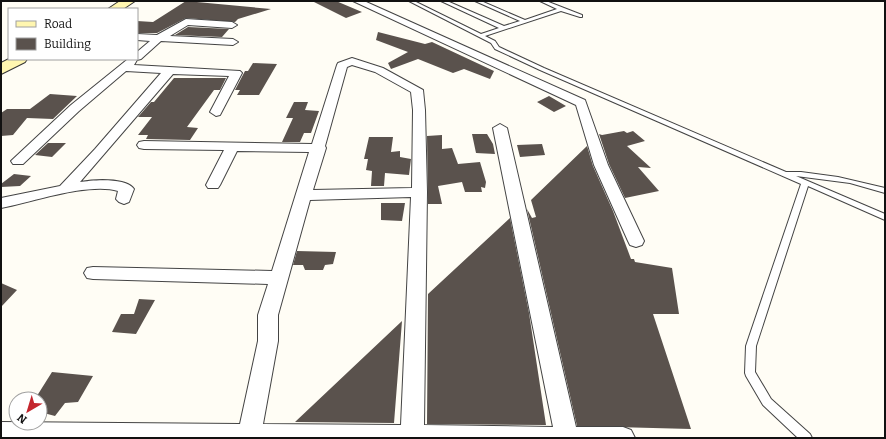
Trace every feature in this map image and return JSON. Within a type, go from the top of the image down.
[{"type":"street","points":[[116,8],[129,1]]},
{"type":"street","points":[[357,1],[581,103],[601,165],[636,241]]},
{"type":"street","points":[[138,56],[159,38],[186,22],[232,25]]},
{"type":"street","points":[[138,37],[233,42]]},
{"type":"street","points":[[1,69],[18,60]]},
{"type":"street","points":[[18,161],[75,108],[133,60]]},
{"type":"street","points":[[249,437],[268,341],[268,315],[319,148],[342,65],[349,61],[355,61],[379,70],[417,90],[419,110],[418,192],[412,437]]},
{"type":"street","points":[[124,68],[236,73],[216,112]]},
{"type":"street","points":[[65,189],[100,152],[170,70]]},
{"type":"street","points":[[500,128],[566,437]]},
{"type":"street","points":[[144,146],[319,148]]},
{"type":"street","points":[[213,185],[234,146]]},
{"type":"street","points":[[1,203],[65,189],[107,184],[126,189],[124,199]]},
{"type":"street","points":[[305,195],[418,192]]},
{"type":"street","points":[[93,273],[279,278]]},
{"type":"street","points":[[1,433],[249,437],[623,438]]},
{"type":"lane","points":[[411,1],[493,42],[497,48],[542,69],[885,217]]},
{"type":"lane","points":[[444,3],[456,1]]},
{"type":"lane","points":[[477,1],[524,21]]},
{"type":"lane","points":[[542,1],[580,16]]},
{"type":"lane","points":[[444,3],[503,28]]},
{"type":"lane","points":[[427,9],[434,7]]},
{"type":"lane","points":[[480,36],[561,9]]},
{"type":"lane","points":[[780,173],[832,177],[867,184],[885,191]]},
{"type":"lane","points":[[805,183],[751,346],[750,373],[768,402],[806,438]]},
{"type":"building","points":[[186,1],[271,9],[238,19],[235,22],[186,18],[157,33],[138,33],[138,21],[153,22]]},
{"type":"building","points":[[312,1],[336,1],[362,12],[346,18]]},
{"type":"building","points":[[188,27],[229,29],[222,37],[175,35]]},
{"type":"building","points":[[378,32],[425,44],[432,42],[494,71],[490,79],[464,69],[453,73],[418,59],[391,69],[388,63],[408,52],[376,40]]},
{"type":"building","points":[[253,63],[277,64],[259,95],[237,95],[240,90],[235,90],[245,71],[248,71]]},
{"type":"building","points":[[174,78],[226,78],[220,90],[214,90],[187,127],[198,128],[190,140],[146,139],[148,135],[138,135],[152,117],[138,117],[151,102],[154,102]]},
{"type":"building","points":[[50,94],[77,96],[53,119],[27,118],[13,135],[1,136],[1,113],[7,109],[30,109]]},
{"type":"building","points":[[549,96],[566,106],[554,112],[537,102]]},
{"type":"building","points":[[294,102],[308,102],[305,110],[319,111],[311,133],[304,133],[300,142],[282,142],[293,118],[286,118]]},
{"type":"building","points":[[624,131],[627,133],[633,131],[645,141],[627,146],[651,168],[638,167],[659,191],[625,198],[609,164],[599,134],[602,135]]},
{"type":"building","points":[[472,134],[487,134],[493,144],[495,154],[476,153]]},
{"type":"building","points":[[442,135],[442,149],[452,148],[458,164],[480,162],[486,182],[485,188],[481,187],[482,192],[465,192],[462,182],[438,186],[442,204],[428,204],[427,136]]},
{"type":"building","points":[[369,137],[393,137],[391,152],[400,151],[400,157],[411,159],[409,175],[385,173],[384,186],[371,186],[372,171],[366,170],[368,159],[364,159]]},
{"type":"building","points":[[48,143],[66,143],[52,157],[35,155]]},
{"type":"building","points":[[542,144],[545,155],[520,157],[517,145]]},
{"type":"building","points":[[587,146],[593,166],[613,211],[631,259],[634,259],[635,262],[672,268],[679,314],[653,314],[691,429],[577,426],[527,209],[532,218],[536,217],[531,200]]},
{"type":"building","points":[[14,174],[31,176],[20,186],[1,187],[1,184]]},
{"type":"building","points":[[381,203],[405,203],[402,221],[381,220]]},
{"type":"building","points":[[510,218],[529,313],[546,425],[427,424],[428,294]]},
{"type":"building","points":[[297,251],[336,252],[333,264],[325,265],[323,270],[305,270],[303,265],[293,265]]},
{"type":"building","points":[[1,283],[17,290],[1,307]]},
{"type":"building","points":[[139,299],[155,300],[136,334],[112,332],[121,314],[134,314]]},
{"type":"building","points":[[402,321],[394,423],[295,422]]},
{"type":"building","points":[[52,372],[93,376],[78,402],[65,403],[55,416],[48,414],[48,391],[40,391]]}]
